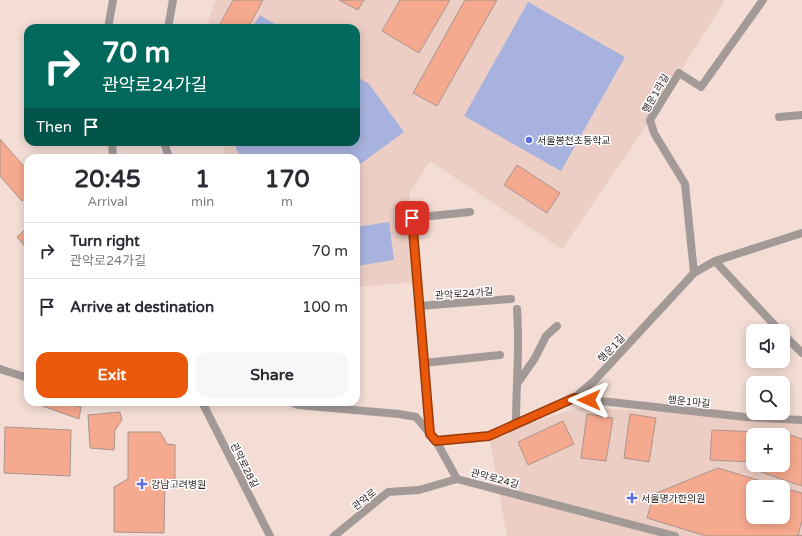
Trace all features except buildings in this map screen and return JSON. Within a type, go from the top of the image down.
[{"type":"lane","points":[[109,24],[113,0]]},
{"type":"lane","points":[[169,24],[173,0]]},
{"type":"lane","name":"행운1라길","points":[[694,273],[685,184],[654,133],[650,120],[679,73],[700,88],[763,0]]},
{"type":"lane","points":[[780,117],[802,115]]},
{"type":"lane","points":[[430,434],[412,218],[470,212]]},
{"type":"lane","name":"행운1길","points":[[436,441],[489,436],[574,398],[595,380],[694,273],[716,261],[802,233]]},
{"type":"lane","points":[[716,261],[774,324]]},
{"type":"lane","name":"관악로24가길","points":[[419,306],[511,300]]},
{"type":"lane","points":[[516,424],[518,309]]},
{"type":"lane","points":[[516,385],[535,358],[546,336],[557,326]]},
{"type":"lane","points":[[790,341],[802,353]]},
{"type":"lane","points":[[424,363],[500,355]]},
{"type":"lane","points":[[0,369],[24,377]]},
{"type":"lane","name":"행운1마길","points":[[574,398],[745,417],[802,420]]},
{"type":"lane","name":"관악로28길","points":[[204,406],[270,536]]},
{"type":"lane","name":"관악로24길","points":[[346,406],[416,417],[436,441],[457,479],[675,536]]},
{"type":"lane","name":"관악로","points":[[334,536],[388,492],[419,490],[457,479]]},
{"type":"shaded area","name":"서울봉천초등학교","points":[[216,0],[725,0],[650,120],[562,249],[430,161],[409,194],[417,282],[360,287],[360,154],[224,154],[224,146],[360,146],[360,24],[208,24],[208,21]]},
{"type":"shaded area","points":[[528,2],[625,57],[561,171],[464,116]]},
{"type":"shaded area","points":[[260,15],[275,24],[254,24]]},
{"type":"shaded area","points":[[360,78],[369,84],[404,132],[360,164],[360,154],[239,154],[236,146],[360,146]]},
{"type":"shaded area","points":[[389,222],[394,260],[360,265],[360,226]]},
{"type":"shaded area","points":[[582,407],[746,417],[746,420],[802,420],[802,536],[507,536],[489,436]]},
{"type":"place","name":"서울봉천초등학교","points":[[529,140]]},
{"type":"place","name":"강남고려병원","points":[[142,484]]},
{"type":"place","name":"서울명가한의원","points":[[632,498]]},
{"type":"route","points":[[412,218],[430,434],[436,441],[489,436],[574,398],[589,400]]}]
